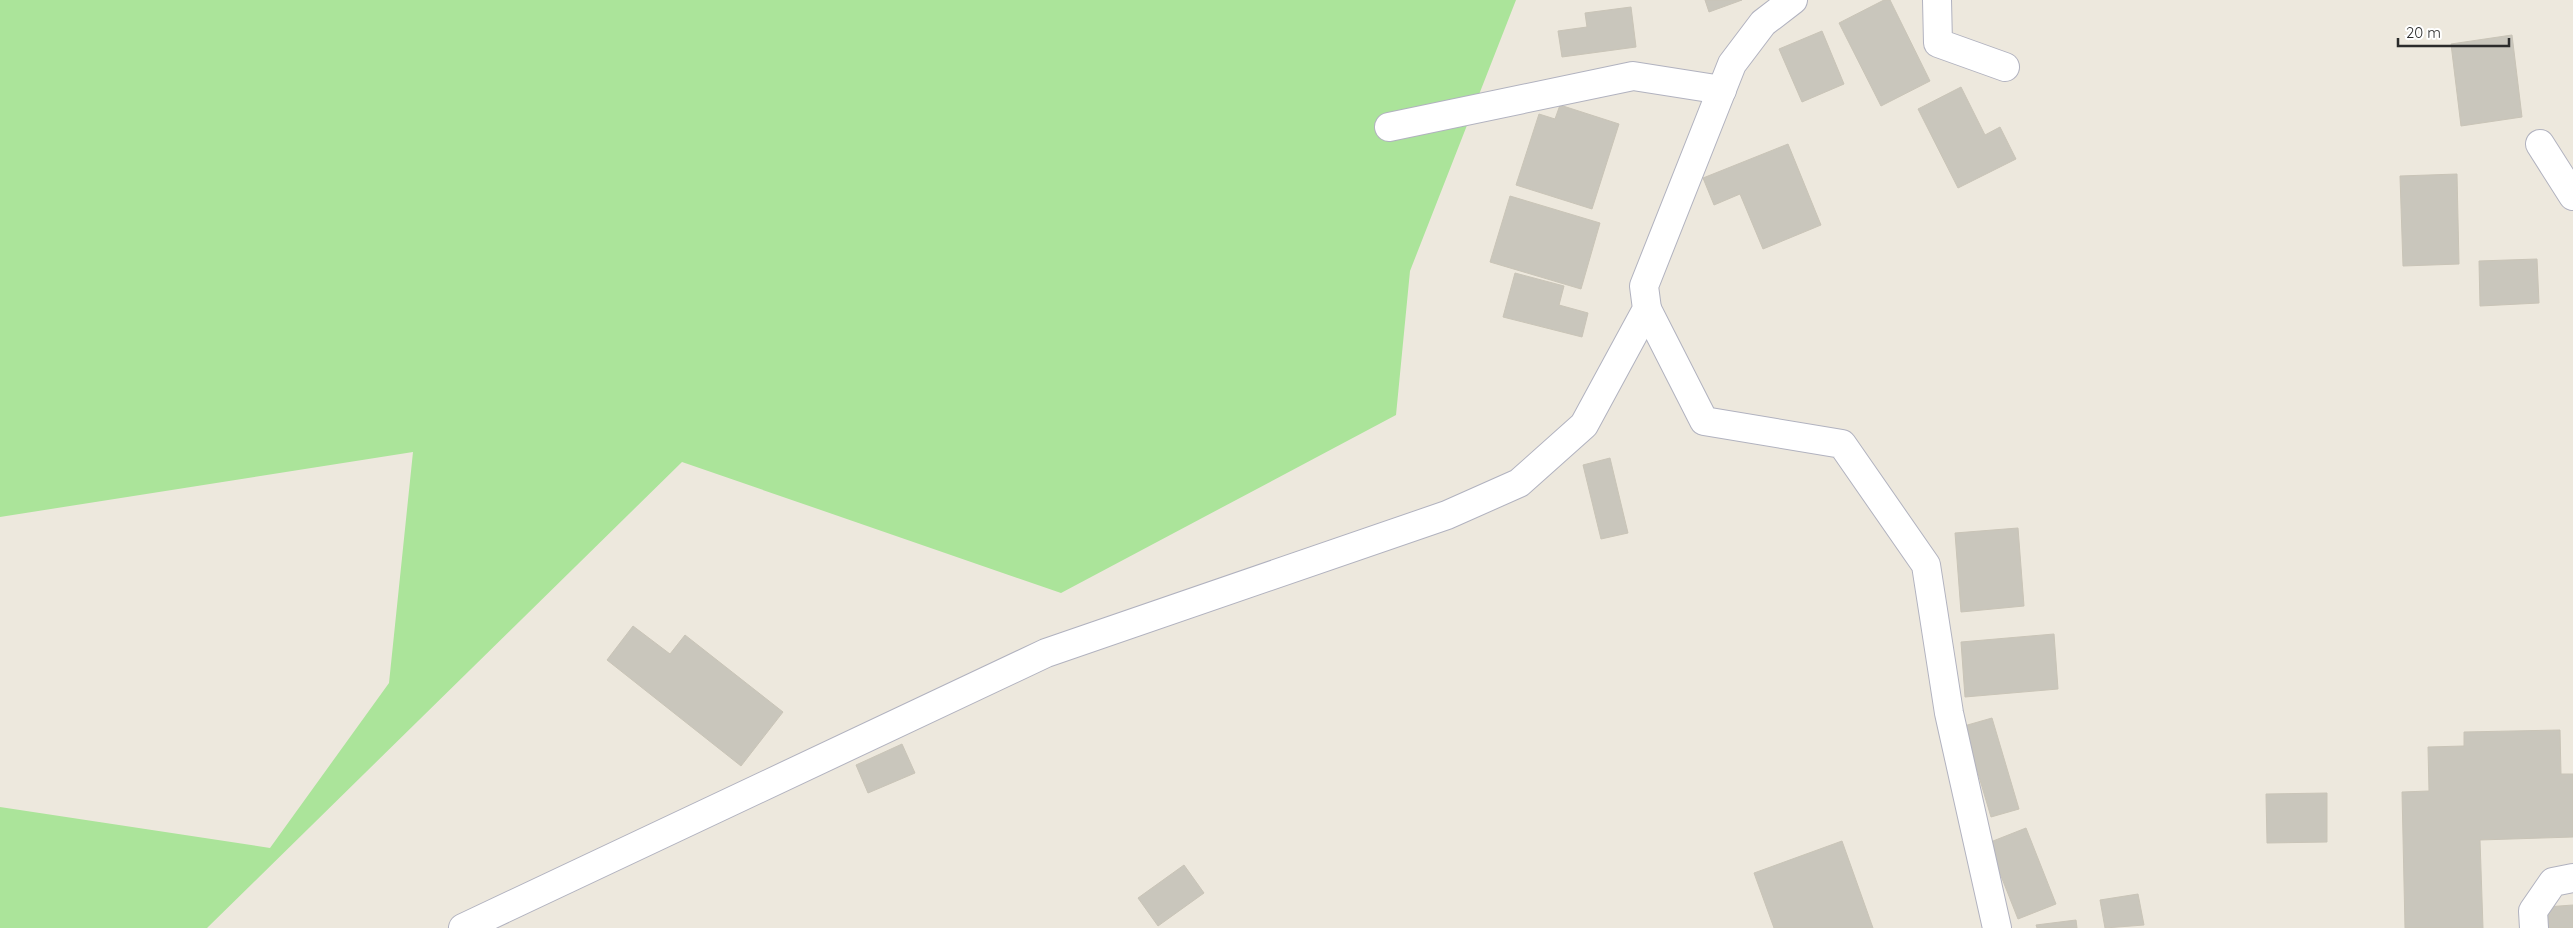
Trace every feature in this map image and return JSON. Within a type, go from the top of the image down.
[{"type":"street","points":[[1793,0],[1763,22],[1732,64],[1644,286],[1648,309],[1704,421],[1842,444],[1926,565],[1949,713],[1997,928]]},
{"type":"street","points":[[1937,0],[1938,43],[2006,67]]},
{"type":"street","points":[[1389,127],[1633,76],[1722,90]]},
{"type":"street","points":[[2540,144],[2573,196]]},
{"type":"street","points":[[463,928],[1046,653],[1447,515],[1519,484],[1584,425],[1648,309]]},
{"type":"street","points":[[2534,928],[2533,911],[2553,882],[2573,878]]},
{"type":"green space","points":[[0,0],[1516,0],[1410,271],[1396,415],[1061,593],[682,462],[207,928],[0,928],[0,807],[270,848],[389,683],[413,452],[0,517]]},
{"type":"building","points":[[1705,0],[1742,0],[1709,12]]},
{"type":"building","points":[[1884,0],[1890,0],[1930,81],[1881,106],[1839,23]]},
{"type":"building","points":[[1631,7],[1636,47],[1562,57],[1558,31],[1587,27],[1585,13]]},
{"type":"building","points":[[1822,31],[1844,84],[1802,102],[1779,49]]},
{"type":"building","points":[[2512,35],[2522,117],[2461,126],[2451,44]]},
{"type":"building","points":[[1961,87],[1985,135],[2000,127],[2016,159],[1958,188],[1918,109]]},
{"type":"building","points":[[1560,105],[1619,124],[1592,209],[1516,185],[1539,114],[1555,119]]},
{"type":"building","points":[[1788,144],[1821,225],[1763,249],[1740,194],[1714,205],[1703,178]]},
{"type":"building","points":[[2457,174],[2459,264],[2403,266],[2400,176]]},
{"type":"building","points":[[1510,196],[1600,223],[1581,289],[1490,262]]},
{"type":"building","points":[[2537,259],[2539,303],[2480,306],[2479,261]]},
{"type":"building","points":[[1515,273],[1564,286],[1559,305],[1588,313],[1582,337],[1503,317]]},
{"type":"building","points":[[1610,458],[1628,533],[1601,539],[1583,465]]},
{"type":"building","points":[[2018,528],[2024,606],[1961,612],[1955,533]]},
{"type":"building","points":[[633,626],[670,654],[685,635],[783,712],[741,766],[607,660]]},
{"type":"building","points":[[2054,634],[2058,689],[1965,697],[1961,642]]},
{"type":"building","points":[[1992,718],[2019,809],[1991,817],[1964,726]]},
{"type":"building","points":[[2560,730],[2561,774],[2573,774],[2573,837],[2480,840],[2483,928],[2405,928],[2402,792],[2429,791],[2428,747],[2464,746],[2464,732]]},
{"type":"building","points":[[902,744],[915,773],[868,793],[856,765]]},
{"type":"building","points":[[2327,793],[2327,842],[2267,843],[2266,794]]},
{"type":"building","points":[[2026,828],[2056,904],[2018,919],[1988,843]]},
{"type":"building","points":[[1842,841],[1873,928],[1774,928],[1754,873]]},
{"type":"building","points":[[1184,865],[1204,893],[1158,926],[1138,898]]},
{"type":"building","points":[[2138,894],[2144,925],[2105,928],[2100,900]]},
{"type":"building","points":[[2573,905],[2573,928],[2547,928],[2546,907]]},
{"type":"building","points":[[2076,920],[2077,928],[2037,928],[2036,925]]}]
